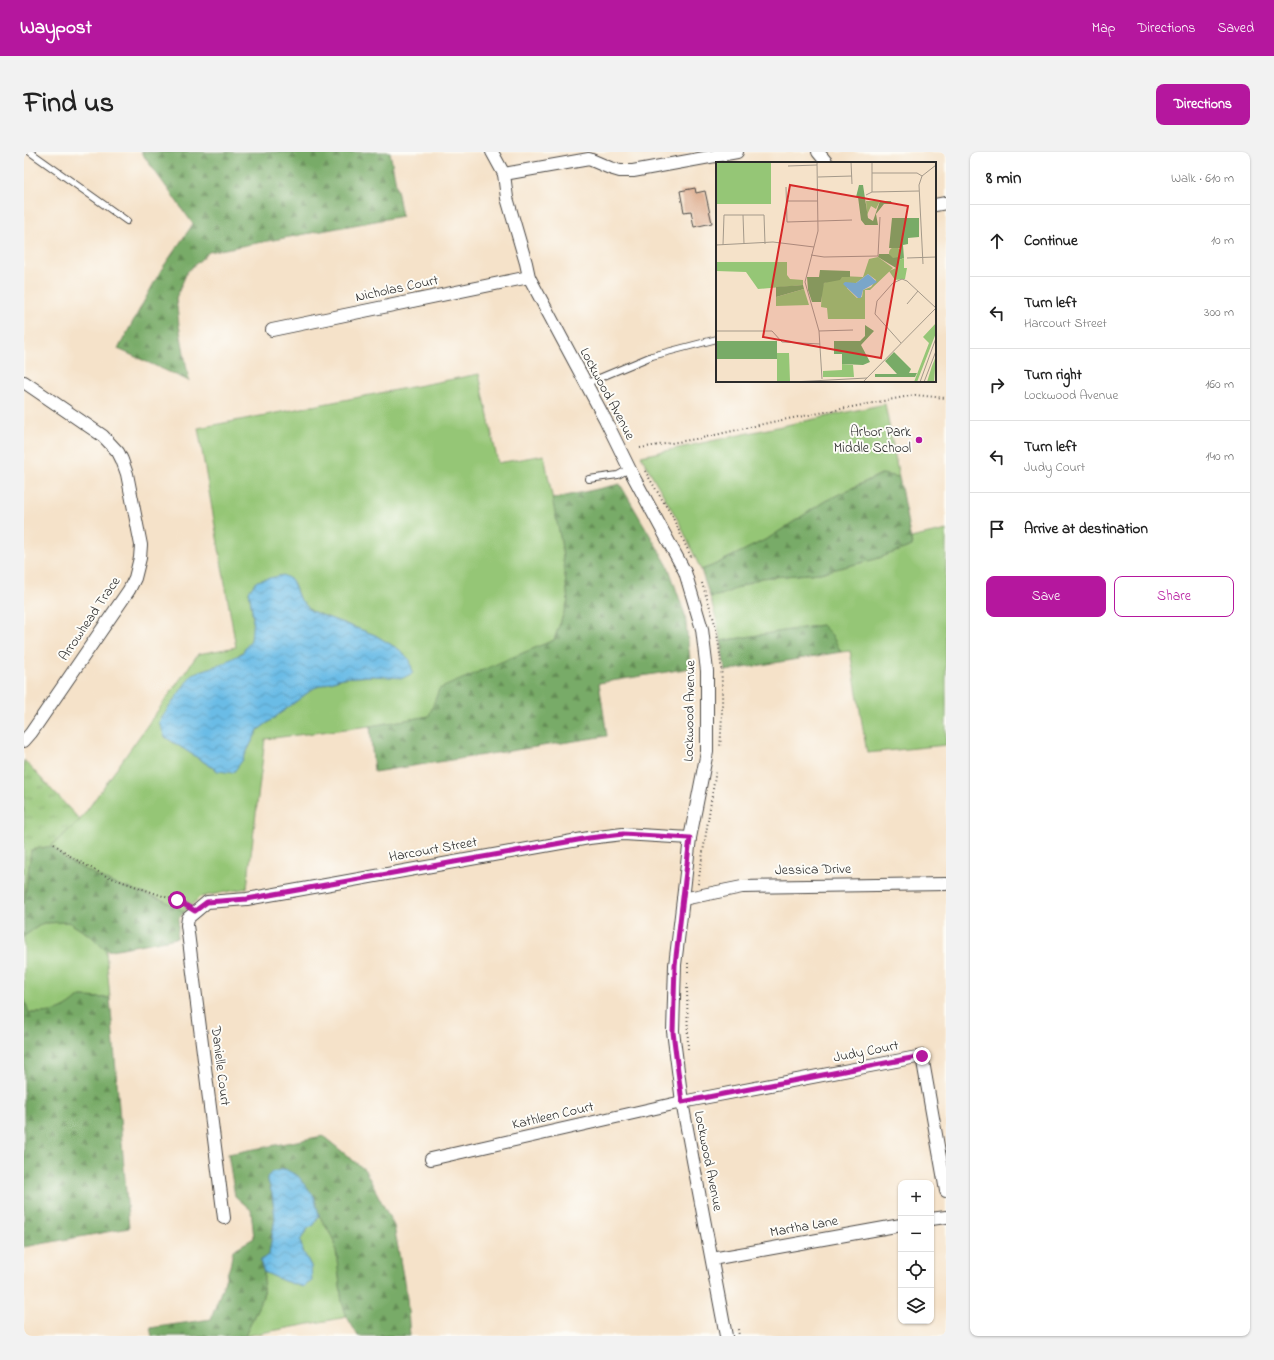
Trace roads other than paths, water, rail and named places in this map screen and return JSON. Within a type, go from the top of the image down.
[{"type":"street","name":"Lockwood Avenue","points":[[492,152],[504,174],[507,198],[529,277],[605,419],[629,469],[685,572],[702,629],[708,671],[707,752],[690,838],[675,965],[673,1032],[682,1102],[726,1336]]},
{"type":"street","points":[[504,174],[589,158],[610,168],[633,171],[737,152]]},
{"type":"street","points":[[818,152],[826,162]]},
{"type":"street","points":[[936,205],[946,203]]},
{"type":"street","name":"Nicholas Court","points":[[272,330],[529,277]]},
{"type":"street","name":"Arrowhead Trace","points":[[24,382],[103,436],[118,452],[127,474],[141,545],[140,558],[135,578],[129,590],[24,741]]},
{"type":"street","name":"Harcourt Street","points":[[192,914],[207,902],[247,899],[589,838],[623,834],[690,838]]},
{"type":"street","name":"Jessica Drive","points":[[683,899],[742,887],[946,884]]},
{"type":"street","name":"Danielle Court","points":[[192,914],[187,926],[224,1218]]},
{"type":"street","name":"Judy Court","points":[[682,1102],[922,1056],[946,1191]]},
{"type":"street","name":"Kathleen Court","points":[[431,1159],[682,1102]]},
{"type":"street","points":[[934,1219],[946,1217]]},
{"type":"street","name":"Martha Lane","points":[[712,1259],[898,1226]]},
{"type":"lane","points":[[30,152],[127,221]]},
{"type":"lane","points":[[585,384],[652,356],[716,339]]},
{"type":"lane","points":[[589,479],[618,475],[629,469]]},
{"type":"water","points":[[283,575],[292,580],[299,598],[311,611],[375,635],[400,650],[410,660],[413,673],[403,678],[372,676],[342,678],[314,688],[258,730],[242,761],[233,773],[218,771],[165,737],[159,722],[192,674],[224,663],[242,653],[251,640],[253,617],[249,591],[257,581]]},
{"type":"water","points":[[285,1169],[298,1176],[314,1196],[319,1215],[314,1225],[307,1229],[300,1241],[303,1251],[311,1266],[312,1281],[303,1287],[284,1281],[264,1272],[260,1261],[269,1254],[275,1218],[272,1194],[267,1177],[272,1172]]},
{"type":"place","name":"Arbor Park Middle School","points":[[919,440]]}]
